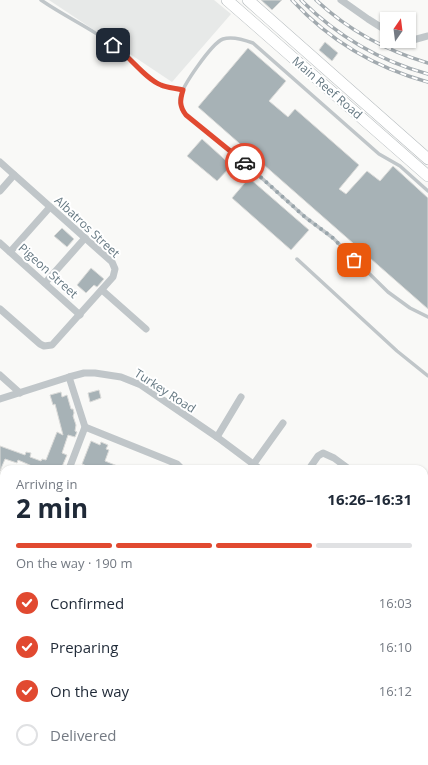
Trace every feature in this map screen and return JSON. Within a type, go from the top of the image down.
[{"type":"main road","name":"Main Reef Road","points":[[227,0],[428,176]]},
{"type":"main road","name":"Main Reef Road","points":[[248,0],[428,159]]},
{"type":"street","points":[[341,0],[380,27]]},
{"type":"street","points":[[416,39],[428,36]]},
{"type":"street","name":"Albatros Street","points":[[0,162],[114,265],[115,272],[113,277],[80,315],[54,344],[49,346],[44,346],[36,342],[0,309]]},
{"type":"street","points":[[0,191],[14,175]]},
{"type":"street","points":[[10,252],[50,206]]},
{"type":"street","points":[[45,283],[85,238]]},
{"type":"street","name":"Pigeon Street","points":[[0,243],[80,315]]},
{"type":"street","points":[[102,290],[146,329]]},
{"type":"street","name":"Turkey Road","points":[[0,399],[69,377],[95,373],[110,374],[130,380],[140,385],[217,438],[250,465]]},
{"type":"street","points":[[0,375],[20,393]]},
{"type":"street","points":[[69,377],[85,427],[70,465]]},
{"type":"street","points":[[217,438],[241,397]]},
{"type":"street","points":[[256,465],[283,423]]},
{"type":"street","points":[[85,427],[178,465]]},
{"type":"street","points":[[312,465],[318,456],[323,453],[334,458],[344,465]]},
{"type":"lane","points":[[41,0],[122,51],[149,78],[161,85],[183,90]]},
{"type":"lane","points":[[428,191],[400,166],[379,154],[253,43],[246,40],[230,38],[224,39],[217,43],[197,68],[183,90],[180,103],[186,115],[243,162],[305,217],[333,238],[388,292],[410,308],[428,317]]},
{"type":"lane","points":[[297,259],[397,351],[428,376]]},
{"type":"shaded area","points":[[49,0],[214,0],[231,14],[172,82]]},
{"type":"building","points":[[261,0],[282,0],[272,10]]},
{"type":"building","points":[[325,42],[338,53],[332,61],[319,50]]},
{"type":"building","points":[[248,48],[286,81],[269,101],[288,117],[295,109],[359,165],[339,189],[346,194],[367,171],[380,181],[393,166],[428,198],[428,309],[198,107]]},
{"type":"building","points":[[202,139],[231,166],[217,181],[187,156]]},
{"type":"building","points":[[249,178],[309,230],[291,250],[232,198]]},
{"type":"building","points":[[62,228],[74,239],[67,247],[54,236]]},
{"type":"building","points":[[91,268],[104,279],[97,287],[94,285],[86,293],[77,285]]},
{"type":"building","points":[[99,390],[101,398],[90,402],[88,393]]},
{"type":"building","points":[[61,392],[62,397],[67,395],[71,409],[73,409],[74,413],[73,416],[76,425],[75,431],[77,432],[75,437],[68,435],[62,453],[67,455],[63,465],[30,465],[18,460],[17,463],[5,459],[2,465],[0,465],[0,446],[25,455],[26,452],[31,453],[30,457],[41,461],[42,459],[46,460],[57,432],[63,435],[55,404],[53,405],[50,395]]},
{"type":"building","points":[[91,441],[100,445],[101,442],[108,445],[106,449],[109,450],[105,461],[115,465],[84,465],[82,464]]},
{"type":"railway","points":[[292,0],[322,28],[354,51],[390,69],[428,82]]},
{"type":"railway","points":[[301,0],[329,24],[360,45],[393,62],[428,74]]},
{"type":"railway","points":[[316,0],[328,11],[354,30],[368,38],[398,52],[428,63]]},
{"type":"way so far","points":[[245,163],[305,217],[333,238],[354,260]]},
{"type":"route","points":[[113,45],[122,51],[149,78],[161,85],[183,90],[180,103],[186,115],[198,123],[245,163]]}]
